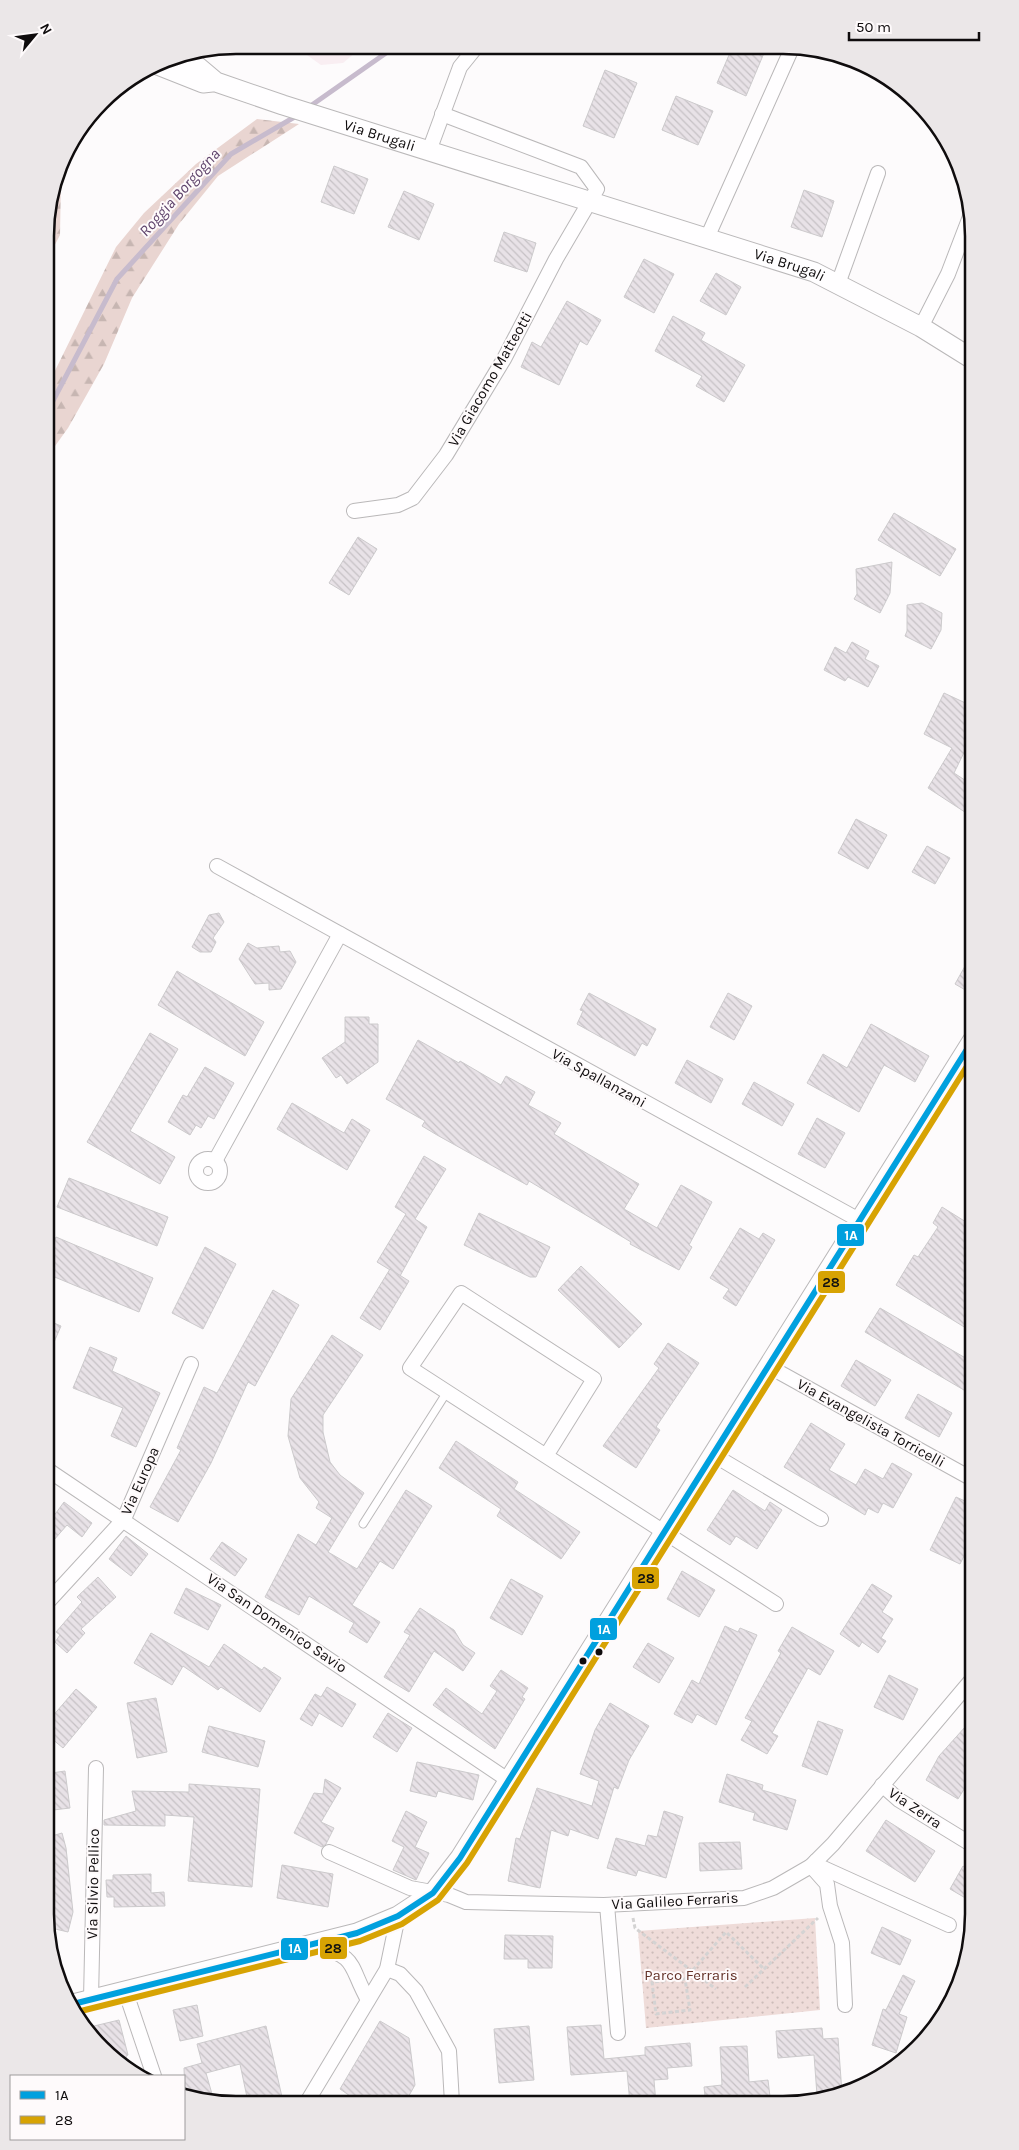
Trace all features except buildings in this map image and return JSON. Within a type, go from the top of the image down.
[{"type":"street","name":"Via Brugali","points":[[429,151],[460,67],[471,54]]},
{"type":"street","points":[[707,238],[789,54]]},
{"type":"street","points":[[190,60],[216,82]]},
{"type":"street","points":[[166,68],[203,83],[216,82]]},
{"type":"street","name":"Via Brugali","points":[[216,82],[329,120],[814,272],[921,328],[965,355]]},
{"type":"street","points":[[442,114],[581,166],[597,189],[590,202]]},
{"type":"street","points":[[838,284],[878,173]]},
{"type":"street","name":"Via Giacomo Matteotti","points":[[354,511],[398,505],[413,498],[446,455],[504,359],[556,259],[590,202]]},
{"type":"street","points":[[921,328],[948,274],[965,230]]},
{"type":"street","name":"Via Spallanzani","points":[[217,866],[859,1220]]},
{"type":"street","points":[[215,1161],[340,934]]},
{"type":"street","points":[[77,2003],[315,1945],[358,1932],[398,1916],[433,1893],[460,1858],[859,1220],[965,1057]]},
{"type":"street","points":[[546,1456],[594,1379],[461,1293],[410,1368],[546,1456],[776,1604]]},
{"type":"street","name":"Via Europa","points":[[54,1595],[124,1519],[191,1364]]},
{"type":"street","name":"Via Evangelista Torricelli","points":[[768,1366],[965,1475]]},
{"type":"street","points":[[712,1454],[821,1519]]},
{"type":"street","name":"Via San Domenico Savio","points":[[54,1474],[124,1519],[508,1780]]},
{"type":"street","name":"Via Galileo Ferraris","points":[[329,1852],[410,1888],[466,1902],[607,1905],[744,1898],[774,1888],[814,1864],[965,1688]]},
{"type":"street","name":"Via Silvio Pellico","points":[[91,1999],[96,1768]]},
{"type":"street","name":"Via Zerra","points":[[882,1785],[899,1800],[965,1840]]},
{"type":"street","points":[[814,1864],[827,1884],[832,1913],[842,1943],[845,2005]]},
{"type":"street","points":[[814,1864],[949,1925]]},
{"type":"street","points":[[607,1905],[618,2033]]},
{"type":"street","points":[[311,2096],[387,1969],[398,1916]]},
{"type":"street","points":[[315,1945],[339,1952],[352,1964],[368,2000]]},
{"type":"street","points":[[387,1969],[400,1974],[416,1991],[449,2051],[452,2096]]},
{"type":"street","points":[[126,1990],[154,2075]]},
{"type":"lane","points":[[363,1524],[447,1392]]},
{"type":"path","points":[[631,1904],[635,1928],[716,1989]]},
{"type":"path","points":[[745,1987],[812,1922],[825,1914],[832,1913]]},
{"type":"path","points":[[686,1979],[690,2010],[656,2014],[652,1982],[686,1979],[726,1932],[764,1969]]},
{"type":"shaded area","points":[[306,54],[354,54],[343,63],[321,65]]},
{"type":"green space","points":[[257,119],[299,124],[218,176],[179,224],[132,298],[104,364],[68,428],[54,447],[54,373],[116,247],[144,213],[196,164]]},
{"type":"green space","points":[[61,186],[60,235],[54,247],[55,212]]},
{"type":"green space","name":"Parco Ferraris","points":[[815,1918],[820,2010],[646,2028],[638,1931]]},
{"type":"waterway","name":"Roggia Borgogna","points":[[309,107],[385,54]]},
{"type":"waterway","name":"Roggia Borgogna","points":[[54,399],[117,279],[231,154],[298,115]]},
{"type":"transit line","name":"1A","points":[[77,2003],[357,1933],[398,1916],[433,1893],[460,1858],[965,1052]]},
{"type":"transit line","name":"28","points":[[82,2011],[360,1941],[402,1924],[438,1900],[467,1863],[965,1069]]}]
